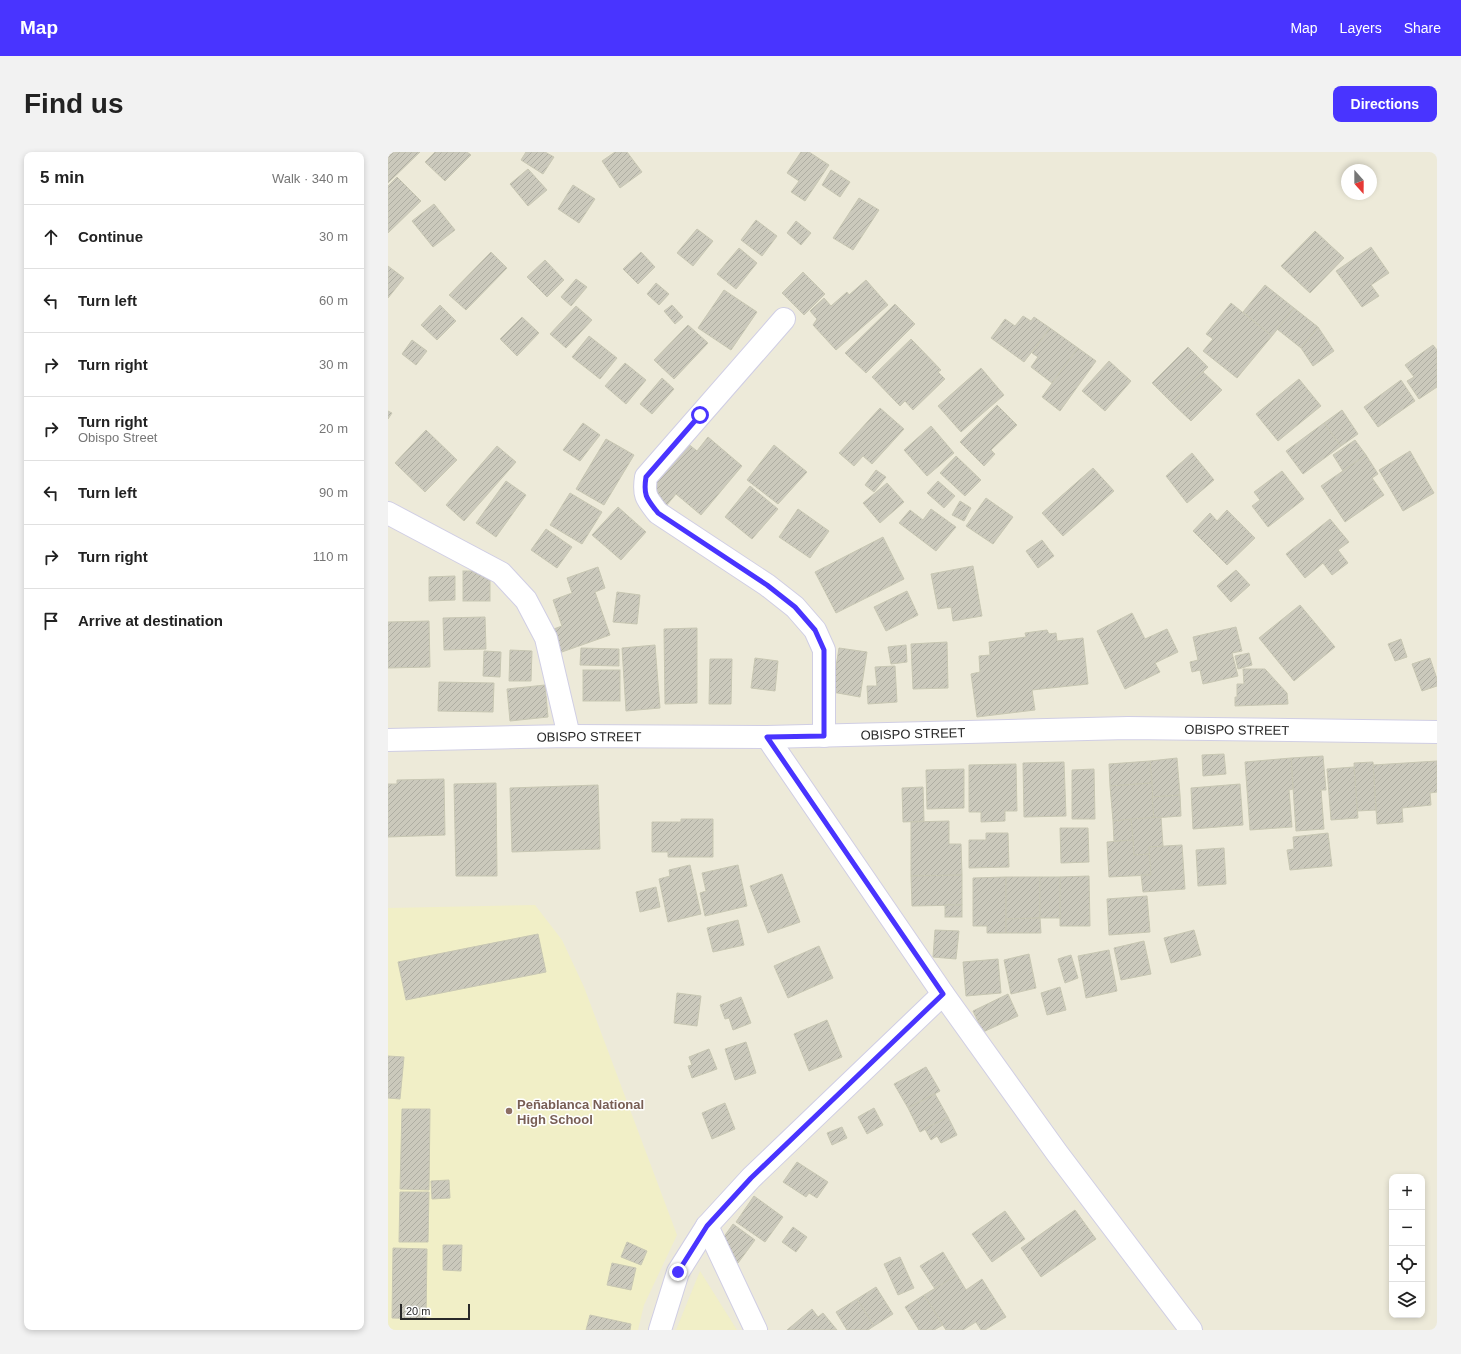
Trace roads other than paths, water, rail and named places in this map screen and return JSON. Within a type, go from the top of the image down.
[{"type":"street","points":[[784,319],[646,477],[644,490],[648,501],[658,513],[767,585],[795,607],[815,630],[824,650],[824,736]]},
{"type":"street","points":[[388,513],[501,573],[526,600],[546,638],[569,736]]},
{"type":"street","name":"OBISPO STREET","points":[[388,740],[569,736],[767,737],[1128,728],[1437,732]]},
{"type":"street","points":[[767,737],[943,994],[1057,1153],[1191,1330]]},
{"type":"street","points":[[660,1330],[678,1272],[707,1226],[751,1178],[943,994]]},
{"type":"street","points":[[707,1226],[756,1330]]},
{"type":"place","name":"Peñablanca National High School","points":[[509,1111]]}]
